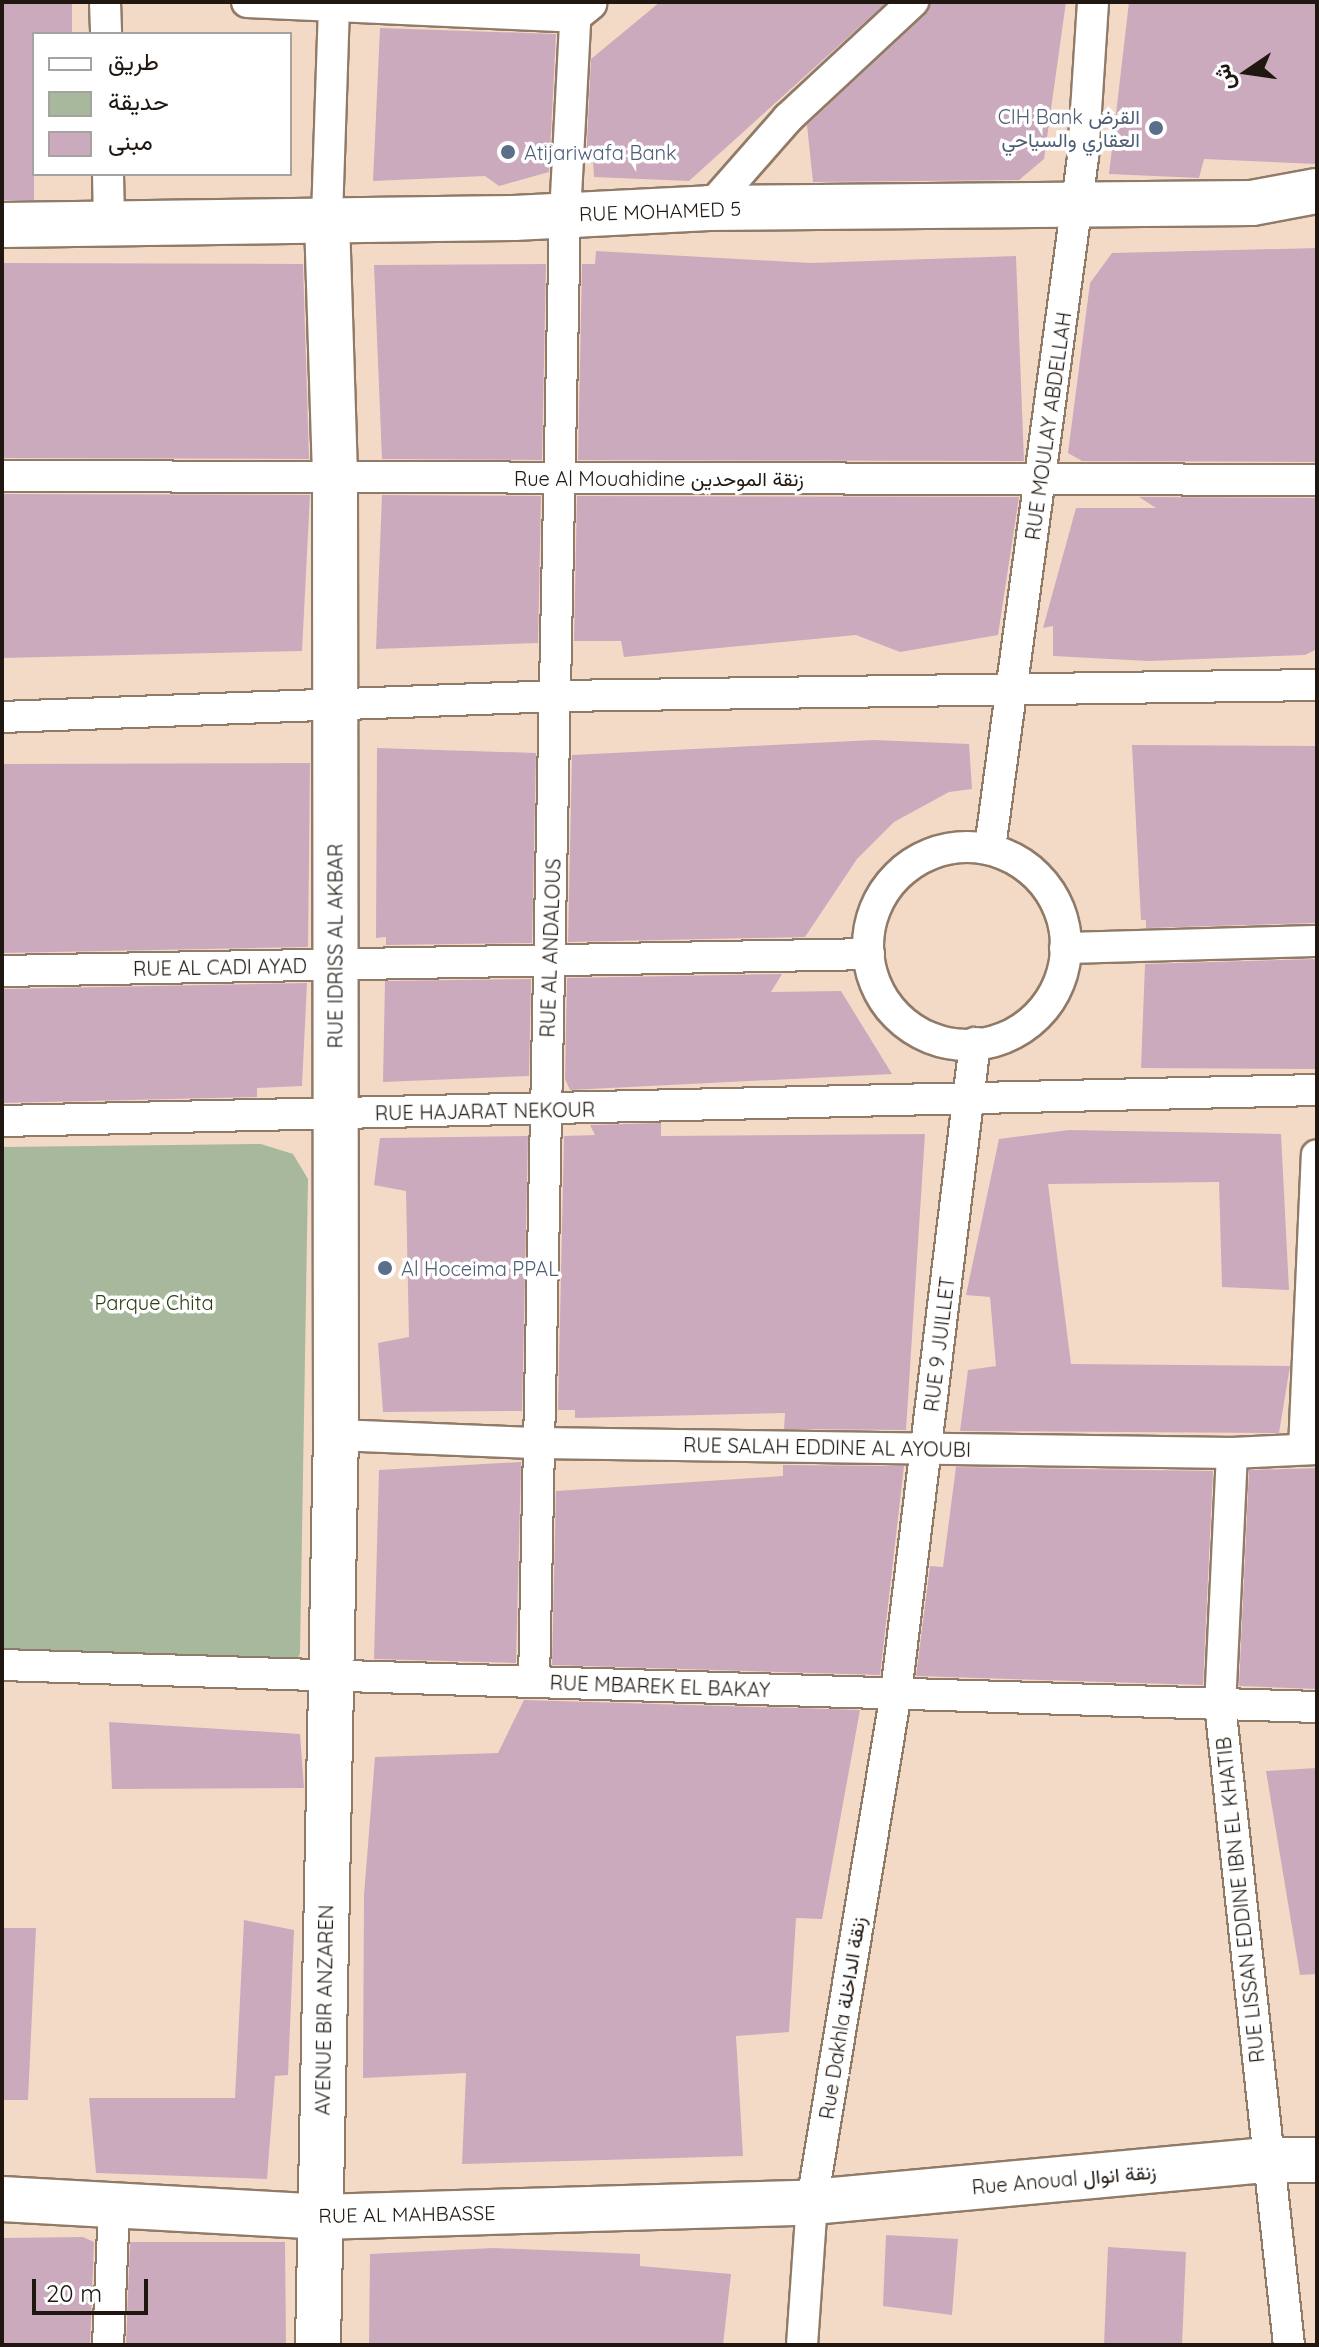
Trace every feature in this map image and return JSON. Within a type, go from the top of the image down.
[{"type":"street","points":[[105,2],[106,32]]},
{"type":"street","points":[[247,2],[582,7]]},
{"type":"street","points":[[709,208],[788,118],[913,2]]},
{"type":"street","name":"RUE MOULAY ABDELLAH","points":[[990,848],[1077,205],[1093,2]]},
{"type":"street","points":[[327,217],[333,5]]},
{"type":"street","name":"RUE AL ANDALOUS","points":[[534,1682],[549,960],[558,696],[565,215],[582,7]]},
{"type":"street","points":[[108,176],[109,223]]},
{"type":"street","name":"RUE MOHAMED 5","points":[[2,225],[565,215],[709,208],[1252,203],[1317,191]]},
{"type":"street","name":"RUE IDRISS AL AKBAR","points":[[327,217],[335,475],[333,705],[336,965],[336,1435],[329,1675]]},
{"type":"street","name":"Rue Al Mouahidine زنقة الموحدين","points":[[2,476],[1317,480]]},
{"type":"street","points":[[2,717],[558,696],[1011,692],[1317,685]]},
{"type":"street","points":[[990,848],[1024,864],[1050,890],[1061,913],[1065,948],[1057,988],[1039,1014],[1011,1035],[975,1043],[941,1042],[898,1017],[873,980],[869,954],[870,924],[888,884],[914,860],[939,850],[990,848]]},
{"type":"street","points":[[1065,948],[1317,941]]},
{"type":"street","name":"RUE AL CADI AYAD","points":[[2,971],[869,954]]},
{"type":"street","name":"RUE 9 JUILLET","points":[[896,1693],[975,1043]]},
{"type":"street","name":"RUE HAJARAT NEKOUR","points":[[2,1121],[968,1101],[1317,1090]]},
{"type":"street","points":[[1311,1449],[1317,1155]]},
{"type":"street","name":"RUE SALAH EDDINE AL AYOUBI","points":[[336,1435],[539,1443],[1232,1453],[1311,1449]]},
{"type":"street","name":"RUE LISSAN EDDINE IBN EL KHATIB","points":[[1232,1453],[1220,1704],[1289,2345]]},
{"type":"street","name":"RUE MBAREK EL BAKAY","points":[[2,1665],[1317,1707]]},
{"type":"street","name":"AVENUE BIR ANZAREN","points":[[318,2345],[329,1675]]},
{"type":"street","name":"Rue Dakhla زنقة الداخلة","points":[[802,2345],[812,2202],[896,1693]]},
{"type":"street","name":"Rue Anoual زنقة انوال","points":[[812,2202],[1267,2160],[1317,2160]]},
{"type":"street","name":"RUE AL MAHBASSE","points":[[2,2199],[320,2217],[812,2202]]},
{"type":"street","points":[[108,2345],[114,2205]]},
{"type":"green space","name":"Parque Chita","points":[[261,1144],[293,1154],[308,1179],[300,1653],[293,1672],[2,1663],[2,1147]]},
{"type":"building","points":[[2,2],[72,2],[72,32],[32,32],[34,200],[2,200]]},
{"type":"building","points":[[660,2],[887,2],[689,181],[594,177],[593,160],[586,162],[591,59]]},
{"type":"building","points":[[930,2],[1066,2],[1044,159],[1019,180],[813,182],[807,125],[925,15]]},
{"type":"building","points":[[1129,2],[1317,2],[1317,164],[1204,159],[1199,178],[1109,174]]},
{"type":"building","points":[[380,28],[556,34],[549,172],[499,186],[485,176],[373,181]]},
{"type":"building","points":[[1317,248],[1317,462],[1082,461],[1068,453],[1090,283],[1112,253]]},
{"type":"building","points":[[596,251],[810,263],[1016,256],[1024,461],[578,460],[582,264],[595,264]]},
{"type":"building","points":[[2,263],[303,264],[309,459],[2,458]]},
{"type":"building","points":[[546,264],[542,460],[382,459],[374,265]]},
{"type":"building","points":[[2,494],[310,495],[302,651],[2,658]]},
{"type":"building","points":[[382,495],[541,496],[538,643],[376,649]]},
{"type":"building","points":[[577,496],[1019,497],[998,635],[900,652],[856,635],[624,657],[621,641],[574,641]]},
{"type":"building","points":[[1139,497],[1317,498],[1317,649],[1305,655],[1148,661],[1053,656],[1053,626],[1043,628],[1076,508],[1156,508]]},
{"type":"building","points":[[874,740],[969,744],[972,789],[949,792],[894,822],[857,859],[805,937],[568,942],[572,755]]},
{"type":"building","points":[[1132,745],[1317,746],[1317,923],[1146,928],[1146,920],[1141,920]]},
{"type":"building","points":[[377,748],[536,753],[532,943],[386,945],[386,937],[376,938]]},
{"type":"building","points":[[310,763],[308,947],[2,953],[2,764]]},
{"type":"building","points":[[1317,959],[1317,1069],[1141,1068],[1145,964]]},
{"type":"building","points":[[782,974],[771,992],[841,991],[892,1074],[570,1090],[565,1079],[567,978]]},
{"type":"building","points":[[531,979],[529,1076],[383,1082],[385,981]]},
{"type":"building","points":[[307,983],[302,1086],[257,1088],[257,1097],[2,1103],[2,989]]},
{"type":"building","points":[[661,1123],[661,1136],[925,1134],[906,1430],[784,1429],[785,1413],[575,1418],[575,1410],[558,1410],[564,1136],[595,1135],[590,1125]]},
{"type":"building","points":[[1069,1130],[1281,1134],[1289,1290],[1222,1287],[1219,1182],[1048,1184],[1071,1364],[1290,1366],[1279,1433],[960,1431],[968,1370],[996,1366],[990,1297],[966,1295],[999,1139]]},
{"type":"building","points":[[528,1136],[522,1411],[383,1412],[378,1343],[409,1337],[406,1191],[374,1185],[380,1138]]},
{"type":"building","points":[[521,1462],[516,1663],[374,1659],[379,1470]]},
{"type":"building","points":[[783,1465],[904,1466],[880,1675],[552,1665],[556,1491],[783,1476]]},
{"type":"building","points":[[956,1467],[1213,1471],[1203,1685],[916,1676],[930,1566],[943,1567]]},
{"type":"building","points":[[1317,1468],[1317,1689],[1239,1686],[1249,1470]]},
{"type":"building","points":[[524,1700],[860,1710],[822,1919],[796,1918],[789,2032],[736,2036],[743,2156],[462,2164],[466,2073],[363,2078],[364,1895],[375,1757],[498,1753]]},
{"type":"building","points":[[109,1722],[300,1734],[304,1788],[112,1789]]},
{"type":"building","points":[[1317,1768],[1317,1974],[1300,1975],[1266,1771]]},
{"type":"building","points":[[244,1920],[294,1930],[288,2075],[275,2076],[267,2179],[96,2173],[89,2098],[235,2098]]},
{"type":"building","points":[[2,1928],[36,1928],[28,2100],[2,2100]]},
{"type":"building","points":[[886,2235],[958,2239],[952,2315],[883,2306]]},
{"type":"building","points":[[83,2237],[94,2242],[90,2345],[2,2345],[2,2238]]},
{"type":"building","points":[[130,2242],[285,2242],[286,2345],[126,2345]]},
{"type":"building","points":[[1108,2247],[1186,2252],[1182,2345],[1104,2345]]},
{"type":"building","points":[[493,2248],[640,2254],[640,2266],[731,2274],[723,2345],[369,2345],[370,2254]]},
{"type":"place","name":"CIH Bank القرض العقاري والسياحي","points":[[1156,128]]},
{"type":"place","name":"Atijariwafa Bank","points":[[508,152]]},
{"type":"place","name":"Al Hoceima PPAL","points":[[385,1268]]}]
